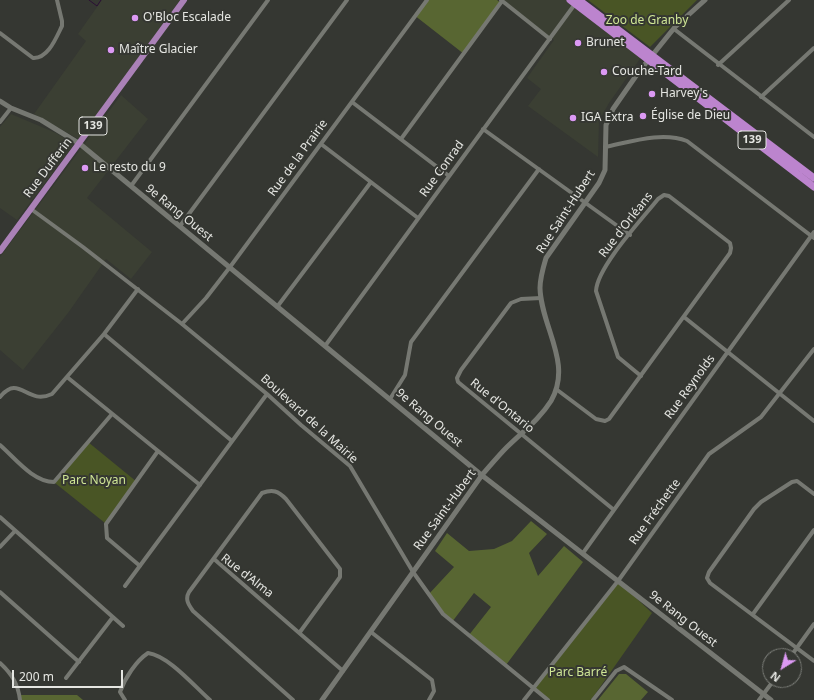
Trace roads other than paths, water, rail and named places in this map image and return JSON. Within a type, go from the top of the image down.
[{"type":"highway","name":"139","points":[[575,1],[814,178]]},
{"type":"highway","name":"139","points":[[650,57],[814,188]]},
{"type":"main road","name":"Rue Dufferin","points":[[0,251],[80,144],[184,0]]},
{"type":"street","points":[[0,33],[33,58],[38,58],[44,55],[62,26],[57,0]]},
{"type":"street","points":[[131,186],[268,0]]},
{"type":"street","points":[[180,226],[347,0]]},
{"type":"street","name":"Rue de la Prairie","points":[[182,324],[206,298],[230,268],[427,0]]},
{"type":"street","name":"Rue Saint-Hubert","points":[[322,700],[482,475],[506,448],[538,419],[556,390],[558,360],[541,298],[540,288],[546,258],[599,183],[605,170],[605,132],[609,117],[622,95],[650,57],[674,29],[705,0]]},
{"type":"street","points":[[718,65],[789,0]]},
{"type":"street","points":[[401,140],[501,1],[550,39]]},
{"type":"street","name":"Rue Conrad","points":[[325,346],[550,39],[575,1]]},
{"type":"street","points":[[674,29],[718,65],[814,138]]},
{"type":"street","points":[[760,97],[814,48]]},
{"type":"street","name":"9e Rang Ouest","points":[[0,101],[11,108],[42,120],[80,144],[482,475],[771,700]]},
{"type":"street","points":[[352,102],[450,176]]},
{"type":"street","points":[[0,122],[11,108]]},
{"type":"street","points":[[484,129],[630,235]]},
{"type":"street","points":[[605,147],[666,136],[687,141],[813,235]]},
{"type":"street","points":[[321,144],[418,218]]},
{"type":"street","points":[[390,399],[406,375],[411,342],[539,169]]},
{"type":"street","points":[[277,307],[371,182]]},
{"type":"street","name":"Rue d'Orléans","points":[[556,390],[596,419],[605,421],[614,414],[730,253],[732,248],[730,242],[669,196],[664,195],[658,199],[602,272],[596,291],[618,357],[641,376]]},
{"type":"street","name":"Boulevard de la Mairie","points":[[31,208],[182,324],[267,394],[350,466],[413,572],[443,614],[548,700]]},
{"type":"street","name":"Rue Reynolds","points":[[583,553],[813,235]]},
{"type":"street","points":[[0,397],[6,390],[14,387],[19,388],[34,397],[44,397],[52,394],[104,334],[138,289]]},
{"type":"street","name":"Rue d'Ontario","points":[[541,298],[521,299],[511,303],[461,370],[457,378],[461,386],[614,510]]},
{"type":"street","points":[[684,317],[814,421]]},
{"type":"street","points":[[104,334],[232,441]]},
{"type":"street","name":"Rue Fréchette","points":[[524,700],[618,581],[709,454],[761,418],[814,349]]},
{"type":"street","points":[[67,377],[200,485]]},
{"type":"street","points":[[125,586],[267,394]]},
{"type":"street","points":[[0,445],[35,476],[47,482],[54,482],[62,475],[112,414]]},
{"type":"street","points":[[140,566],[107,538],[105,528],[114,512],[158,451]]},
{"type":"street","points":[[814,494],[797,481],[792,482],[761,502],[709,572],[707,578],[710,583],[797,648],[814,624]]},
{"type":"street","points":[[214,559],[262,493],[270,490],[280,493],[318,537],[340,569],[340,577],[336,584],[300,632]]},
{"type":"street","points":[[0,517],[123,626]]},
{"type":"street","points":[[753,614],[814,530]]},
{"type":"street","points":[[0,547],[15,531]]},
{"type":"street","name":"Rue d'Alma","points":[[293,700],[193,611],[187,603],[187,595],[214,559],[300,632],[343,671]]},
{"type":"street","points":[[0,592],[79,662]]},
{"type":"street","points":[[66,678],[113,617]]},
{"type":"street","points":[[371,632],[432,680],[434,691],[429,700]]},
{"type":"street","points":[[802,652],[814,661]]},
{"type":"street","points":[[125,700],[120,692],[123,684],[148,653],[156,654],[168,663],[210,700]]},
{"type":"street","points":[[0,663],[13,677],[19,688],[20,700]]},
{"type":"street","points":[[593,700],[616,671],[624,667],[672,700]]},
{"type":"street","points":[[759,700],[768,688]]},
{"type":"waterway","points":[[89,0],[97,6],[101,0]]},
{"type":"place","name":"O'Bloc Escalade","points":[[135,18]]},
{"type":"place","name":"Brunet","points":[[578,43]]},
{"type":"place","name":"Maître Glacier","points":[[111,50]]},
{"type":"place","name":"Couche-Tard","points":[[604,72]]},
{"type":"place","name":"Harvey's","points":[[652,94]]},
{"type":"place","name":"Église de Dieu","points":[[643,116]]},
{"type":"place","name":"IGA Extra","points":[[573,118]]},
{"type":"place","name":"Le resto du 9","points":[[85,168]]},
{"type":"park label","name":"Zoo de Granby","points":[[647,21]]},
{"type":"park label","name":"Parc Noyan","points":[[94,481]]},
{"type":"park label","name":"Parc Barré","points":[[578,673]]}]
